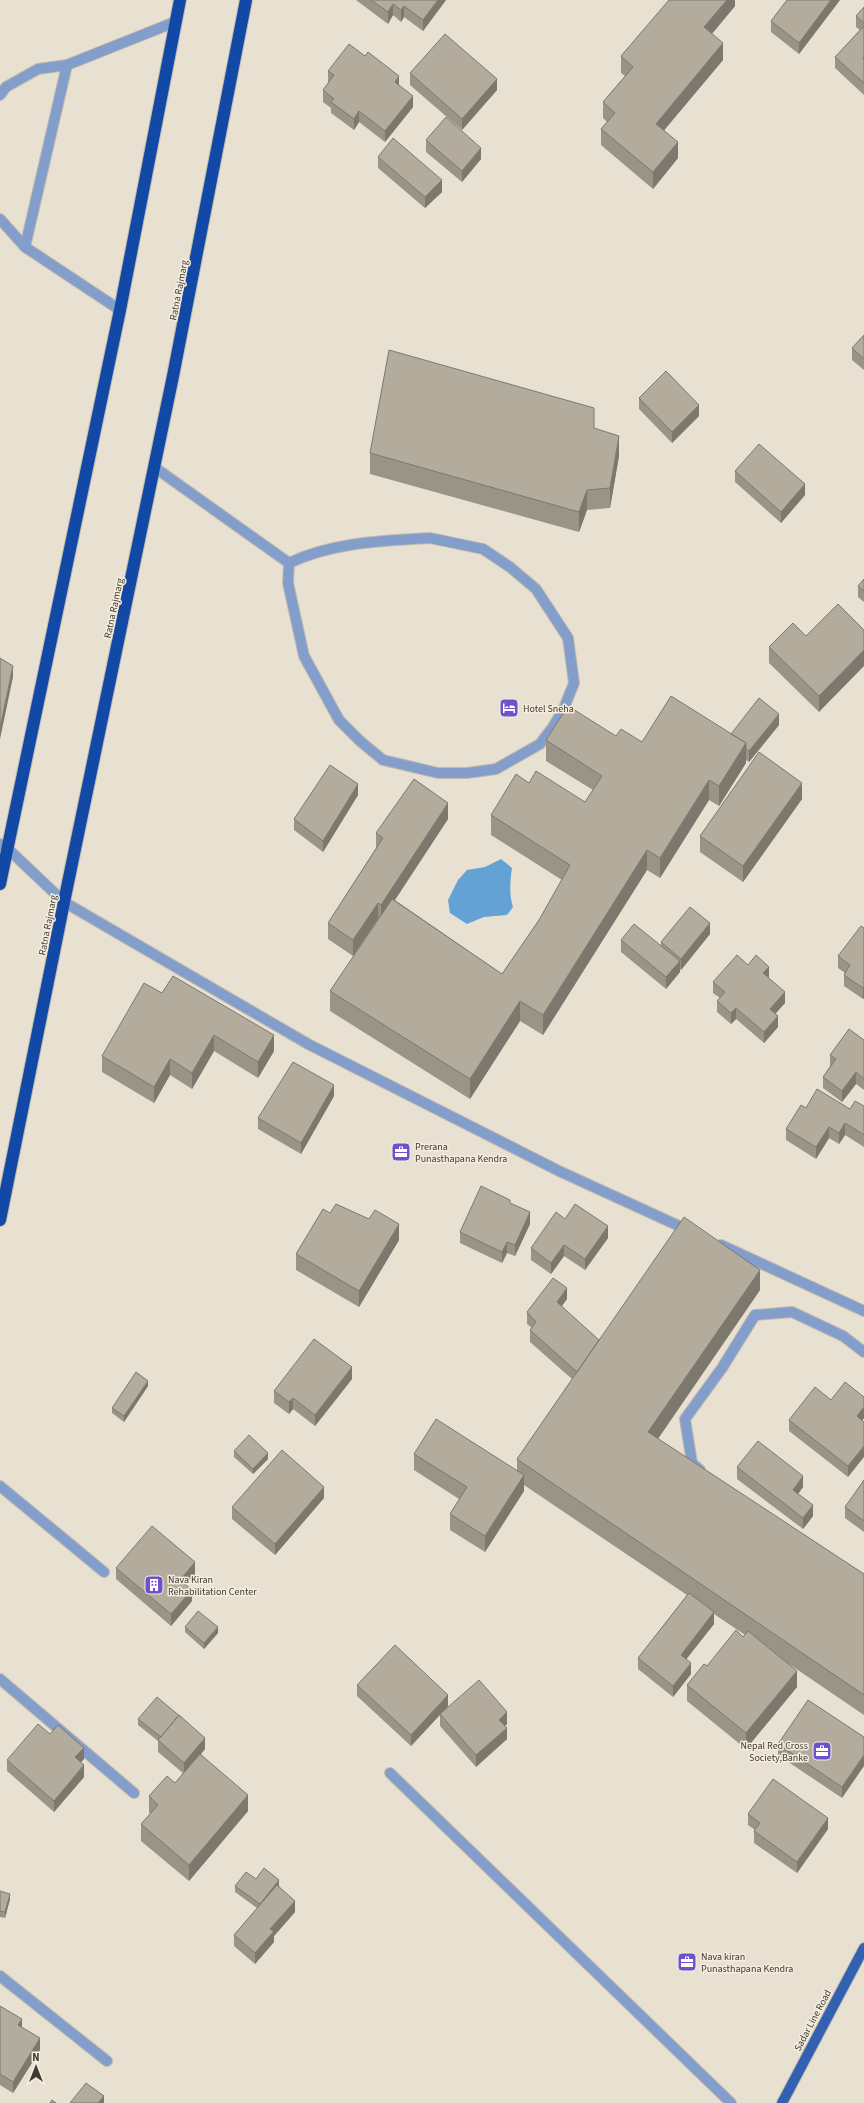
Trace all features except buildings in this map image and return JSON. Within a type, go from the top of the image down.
[{"type":"highway","points":[[0,884],[4,846],[120,310],[180,0]]},
{"type":"highway","name":"Ratna Rajmarg","points":[[0,1220],[154,467],[246,0]]},
{"type":"main road","name":"Sadar Line Road","points":[[782,2103],[864,1948]]},
{"type":"street","points":[[0,95],[6,87],[38,69],[67,65],[175,22]]},
{"type":"street","points":[[25,247],[67,65]]},
{"type":"street","points":[[0,219],[25,247],[120,310]]},
{"type":"street","points":[[154,467],[289,562]]},
{"type":"street","points":[[430,538],[483,549],[510,567],[536,589],[568,638],[574,683],[564,708],[553,727],[540,744],[496,768],[467,773],[438,773],[383,760],[360,742],[339,720],[304,656],[288,583],[289,562],[305,555],[353,544],[430,538]]},
{"type":"street","points":[[4,846],[64,902],[308,1044],[559,1171],[864,1312]]},
{"type":"street","points":[[709,1477],[692,1463],[685,1419],[722,1368],[754,1315],[792,1312],[843,1336],[864,1352]]},
{"type":"street","points":[[0,1486],[104,1572]]},
{"type":"street","points":[[0,1679],[134,1793]]},
{"type":"street","points":[[390,1773],[731,2103]]},
{"type":"street","points":[[0,1976],[107,2061]]},
{"type":"water","points":[[501,859],[512,868],[510,888],[513,907],[507,915],[484,917],[467,924],[450,913],[448,900],[458,880],[467,870],[485,867]]},
{"type":"place","name":"Hotel Sneha","points":[[509,708]]},
{"type":"place","name":"Prerana Punasthapana Kendra","points":[[401,1152]]},
{"type":"place","name":"Nava Kiran Rehabilitation Center","points":[[154,1585]]},
{"type":"place","name":"Nepal Red Cross Society,Banke","points":[[822,1751]]},
{"type":"place","name":"Nava kiran Punasthapana Kendra","points":[[687,1962]]}]
